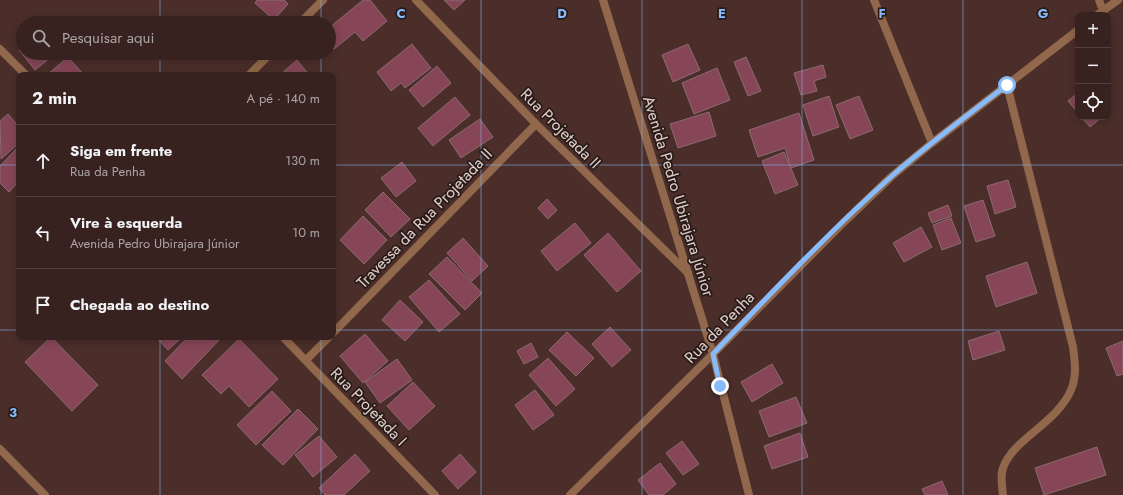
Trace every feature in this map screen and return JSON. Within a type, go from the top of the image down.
[{"type":"street","points":[[307,16],[323,0]]},
{"type":"street","name":"Rua Projetada II","points":[[416,0],[536,124],[688,274]]},
{"type":"street","name":"Avenida Pedro Ubirajara Júnior","points":[[603,0],[713,354],[749,495]]},
{"type":"street","points":[[874,0],[932,143]]},
{"type":"street","points":[[1099,0],[1100,12]]},
{"type":"street","points":[[1101,12],[1118,0]]},
{"type":"street","name":"Rua da Penha","points":[[570,495],[713,354],[843,222],[892,176],[932,143],[1075,32]]},
{"type":"street","points":[[0,48],[23,72]]},
{"type":"street","points":[[252,72],[264,60]]},
{"type":"street","points":[[1003,495],[1001,483],[1003,468],[1008,459],[1017,448],[1052,418],[1064,403],[1072,389],[1076,372],[1073,347],[1007,85]]},
{"type":"street","name":"Travessa da Rua Projetada II","points":[[336,329],[536,124]]},
{"type":"street","name":"Rua Projetada I","points":[[286,340],[434,495]]},
{"type":"street","points":[[306,360],[326,340]]},
{"type":"street","points":[[0,449],[45,495]]},
{"type":"building","points":[[257,0],[284,0],[288,4],[278,16],[270,16],[255,3]]},
{"type":"building","points":[[363,0],[370,0],[387,21],[363,41],[355,32],[336,47],[336,22]]},
{"type":"building","points":[[444,0],[465,0],[454,10]]},
{"type":"building","points":[[412,44],[431,68],[405,88],[401,83],[391,91],[377,72]]},
{"type":"building","points":[[688,44],[700,70],[673,82],[662,55]]},
{"type":"building","points":[[746,57],[761,91],[748,96],[734,62]]},
{"type":"building","points":[[27,60],[47,60],[35,70]]},
{"type":"building","points":[[64,60],[71,60],[81,72],[50,72]]},
{"type":"building","points":[[297,60],[307,72],[283,72]]},
{"type":"building","points":[[823,65],[826,77],[814,81],[817,91],[801,95],[794,73]]},
{"type":"building","points":[[437,66],[451,83],[423,107],[409,90]]},
{"type":"building","points":[[717,68],[730,100],[694,114],[682,83]]},
{"type":"building","points":[[1075,95],[1075,109],[1068,101]]},
{"type":"building","points":[[829,96],[839,127],[813,136],[803,105]]},
{"type":"building","points":[[859,96],[873,130],[850,139],[836,105]]},
{"type":"building","points":[[455,97],[470,115],[433,146],[418,128]]},
{"type":"building","points":[[709,112],[716,136],[678,148],[670,124]]},
{"type":"building","points":[[799,113],[814,160],[791,168],[785,148],[758,157],[749,130]]},
{"type":"building","points":[[8,114],[16,123],[16,146],[1,159],[0,121]]},
{"type":"building","points":[[480,119],[493,137],[461,158],[449,140]]},
{"type":"building","points":[[1084,120],[1098,120],[1090,127]]},
{"type":"building","points":[[16,149],[16,184],[9,192],[0,183],[0,166]]},
{"type":"building","points":[[784,152],[798,185],[775,194],[762,161]]},
{"type":"building","points":[[402,162],[416,181],[396,197],[381,178]]},
{"type":"building","points":[[1008,180],[1016,207],[995,214],[987,186]]},
{"type":"building","points":[[383,192],[410,219],[391,237],[365,210]]},
{"type":"building","points":[[547,199],[557,210],[548,219],[538,208]]},
{"type":"building","points":[[983,200],[995,236],[976,242],[964,206]]},
{"type":"building","points":[[948,205],[952,216],[932,223],[928,213]]},
{"type":"building","points":[[363,216],[387,240],[364,264],[340,240]]},
{"type":"building","points":[[951,218],[961,243],[942,250],[933,225]]},
{"type":"building","points":[[575,223],[591,243],[557,271],[541,251]]},
{"type":"building","points":[[921,227],[932,247],[904,262],[893,243]]},
{"type":"building","points":[[608,233],[641,271],[617,292],[584,255]]},
{"type":"building","points":[[463,238],[488,266],[472,281],[447,253]]},
{"type":"building","points":[[447,257],[482,293],[465,310],[429,274]]},
{"type":"building","points":[[1027,262],[1037,293],[996,307],[986,276]]},
{"type":"building","points":[[429,280],[460,314],[439,332],[409,297]]},
{"type":"building","points":[[400,300],[423,322],[405,341],[382,320]]},
{"type":"building","points":[[610,327],[631,350],[612,367],[592,344]]},
{"type":"building","points":[[999,331],[1005,350],[973,360],[968,341]]},
{"type":"building","points":[[567,332],[594,358],[576,376],[549,350]]},
{"type":"building","points":[[365,334],[388,361],[363,383],[340,356]]},
{"type":"building","points":[[48,340],[54,340],[98,385],[72,411],[25,362]]},
{"type":"building","points":[[159,340],[179,340],[168,350]]},
{"type":"building","points":[[185,340],[219,340],[182,379],[165,361]]},
{"type":"building","points":[[238,340],[240,340],[278,379],[249,407],[229,386],[221,394],[202,375]]},
{"type":"building","points":[[1123,341],[1123,374],[1117,376],[1106,348]]},
{"type":"building","points":[[531,343],[538,357],[524,364],[517,351]]},
{"type":"building","points":[[548,358],[575,389],[556,406],[529,375]]},
{"type":"building","points":[[397,359],[412,380],[380,403],[365,382]]},
{"type":"building","points":[[772,364],[783,383],[752,402],[741,382]]},
{"type":"building","points":[[413,382],[435,406],[409,430],[387,406]]},
{"type":"building","points":[[535,390],[554,415],[533,430],[515,405]]},
{"type":"building","points":[[272,391],[291,411],[256,445],[237,425]]},
{"type":"building","points":[[796,397],[807,423],[769,437],[759,411]]},
{"type":"building","points":[[298,409],[318,429],[283,465],[262,445]]},
{"type":"building","points":[[800,433],[808,457],[772,469],[764,446]]},
{"type":"building","points":[[319,436],[337,457],[313,477],[295,455]]},
{"type":"building","points":[[682,441],[699,464],[683,475],[666,453]]},
{"type":"building","points":[[1097,447],[1106,475],[1044,495],[1035,468]]},
{"type":"building","points":[[355,454],[370,471],[344,495],[325,495],[319,488]]},
{"type":"building","points":[[460,454],[476,472],[458,489],[442,471]]},
{"type":"building","points":[[660,463],[676,484],[663,495],[649,495],[638,480]]},
{"type":"building","points":[[942,481],[948,495],[925,495],[922,489]]},
{"type":"route","points":[[720,386],[713,354],[773,291],[892,176],[1007,85]]}]
